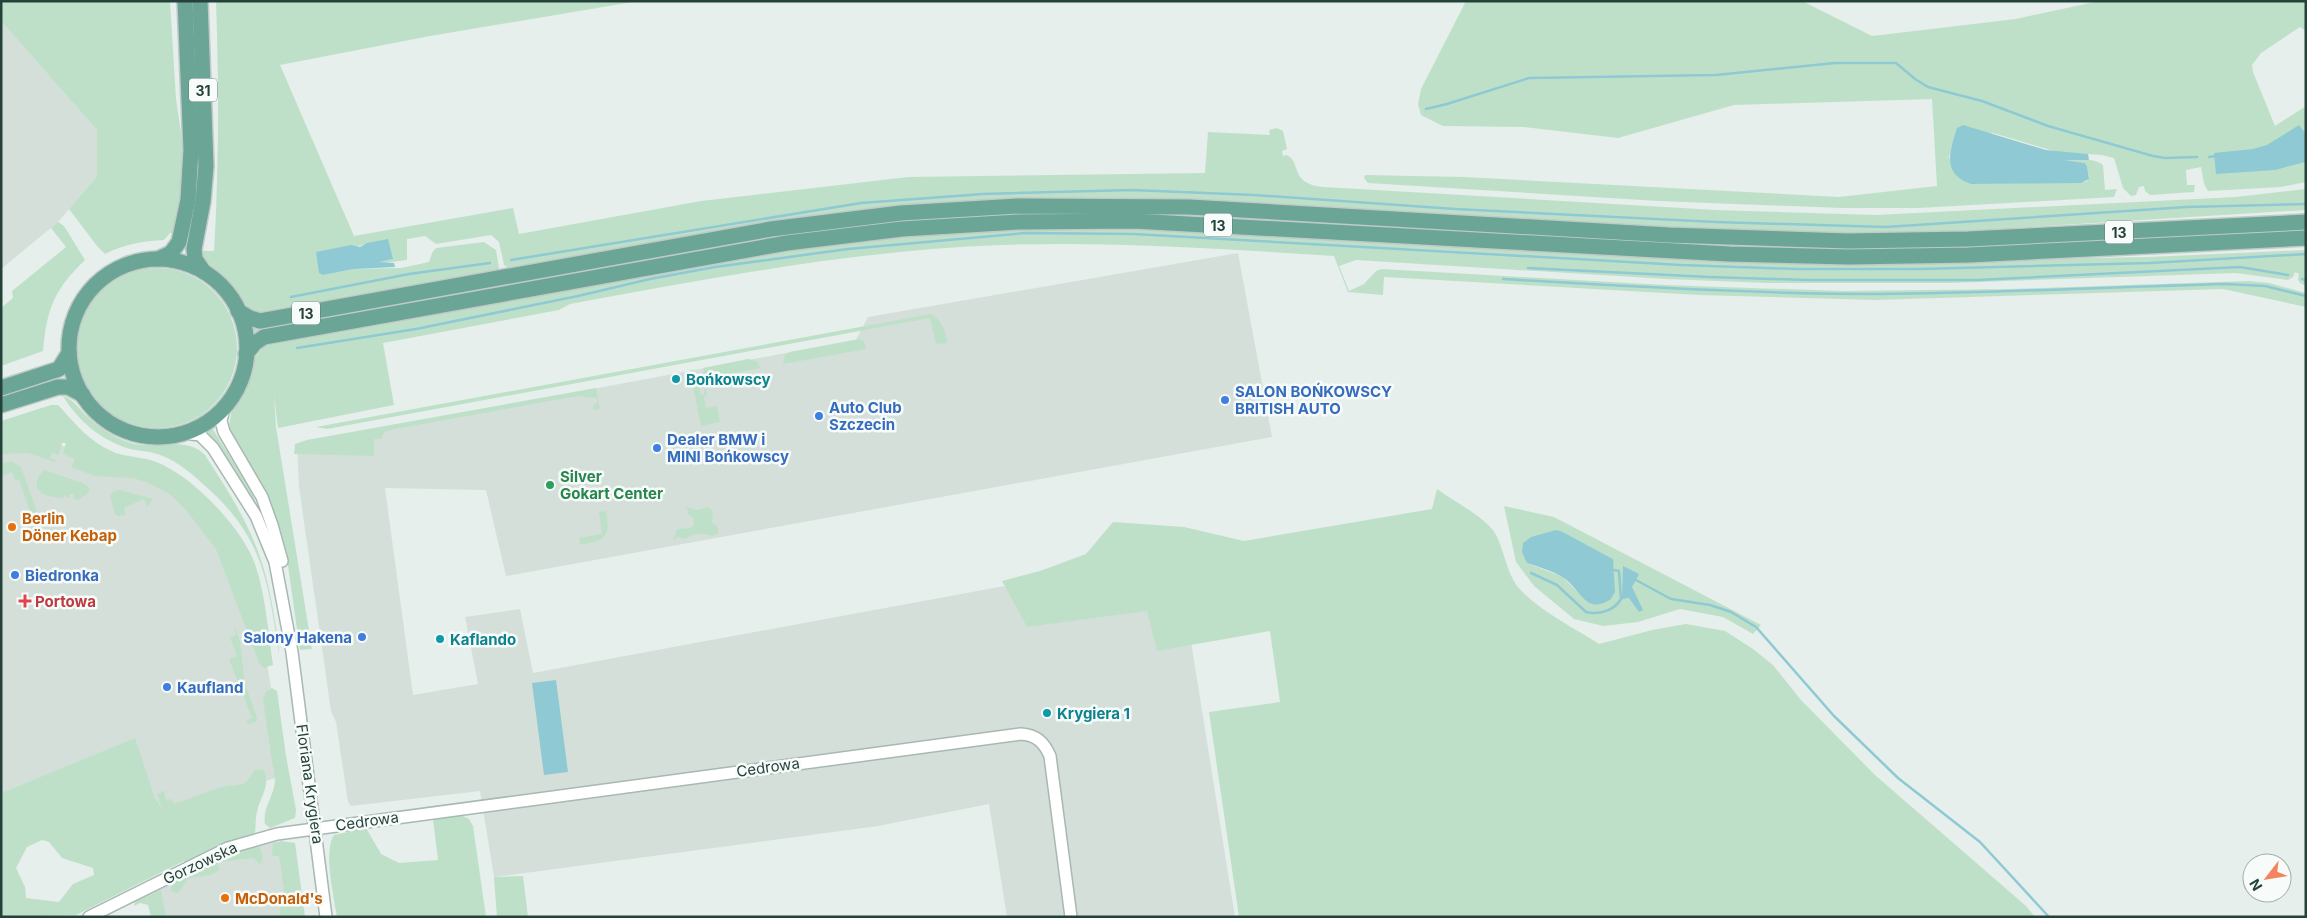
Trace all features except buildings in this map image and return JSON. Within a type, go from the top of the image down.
[{"type":"main road","name":"31","points":[[158,259],[171,252],[179,242],[187,213],[191,150],[184,1]]},
{"type":"main road","name":"31","points":[[200,1],[206,172],[202,212],[194,249],[196,259],[204,272]]},
{"type":"main road","name":"13","points":[[238,310],[250,318],[260,321],[784,227],[901,213],[1018,206],[1189,207],[1686,236],[1849,240],[1988,238],[2306,222]]},
{"type":"main road","points":[[2269,224],[2306,218]]},
{"type":"main road","name":"13","points":[[246,354],[255,343],[264,337],[731,252],[902,229],[1018,222],[1180,223],[1729,254],[1849,257],[1969,255],[2306,238]]},
{"type":"main road","points":[[2262,240],[2306,245]]},
{"type":"main road","name":"13","points":[[1,405],[58,387],[68,387],[83,395],[103,417],[128,432],[158,437],[184,433],[207,422],[224,408],[239,383],[246,354],[245,332],[238,310],[221,286],[204,272],[184,263],[158,259],[125,265],[106,276],[95,286],[85,297],[75,317],[71,331],[69,353]]},
{"type":"main road","points":[[1,388],[58,369],[69,353]]},
{"type":"main road","points":[[69,353],[73,375],[83,395]]},
{"type":"street","name":"Floriana Krygiera","points":[[224,408],[221,421],[224,432],[257,487],[272,525],[282,562],[292,618],[292,652]]},
{"type":"street","name":"Floriana Krygiera","points":[[184,433],[196,434],[207,440],[256,516],[275,562],[292,652],[326,917]]},
{"type":"street","name":"Cedrowa","points":[[316,828],[1008,734],[1026,734],[1040,740],[1050,756],[1071,917]]},
{"type":"street","name":"Gorzowska","points":[[89,917],[228,848],[277,834],[316,828]]},
{"type":"shaded area","points":[[1,21],[97,130],[97,176],[58,222],[1,269]]},
{"type":"shaded area","points":[[1238,253],[1272,437],[506,576],[486,490],[385,488],[413,695],[478,684],[465,617],[520,609],[533,673],[1177,554],[1235,917],[1007,917],[989,804],[878,826],[494,877],[480,791],[351,806],[348,802],[336,722],[331,711],[299,487],[297,444],[856,340],[868,317]]},
{"type":"shaded area","points":[[26,442],[63,446],[130,468],[171,492],[202,521],[262,635],[286,775],[162,810],[155,798],[134,739],[1,793],[1,443]]},
{"type":"shaded area","points":[[277,842],[298,917],[157,917],[154,892],[216,861],[216,859],[254,846]]},
{"type":"green space","points":[[1,1],[170,1],[176,99],[186,167],[185,185],[175,233],[170,233],[164,240],[134,244],[105,254],[69,209],[97,176],[97,130],[1,21]]},
{"type":"green space","points":[[216,1],[639,1],[430,36],[280,65],[354,236],[513,208],[519,234],[701,201],[908,177],[1205,173],[1208,132],[1270,135],[1269,130],[1277,128],[1283,131],[1287,149],[1282,151],[1283,156],[1286,155],[1291,158],[1300,177],[1305,181],[1324,187],[1716,210],[1876,215],[2236,197],[2306,189],[2306,210],[1931,233],[1817,234],[1736,232],[1175,200],[1015,199],[877,209],[774,222],[511,269],[504,265],[499,242],[491,235],[436,244],[425,236],[407,239],[407,260],[383,263],[378,261],[388,260],[365,244],[356,247],[323,275],[354,269],[401,268],[429,262],[436,248],[484,242],[496,250],[499,268],[495,272],[264,313],[256,312],[247,306],[233,286],[205,260],[201,251],[214,251],[218,126]]},
{"type":"green space","points":[[1466,1],[1802,1],[1872,36],[2016,19],[2099,1],[2306,1],[2306,31],[2300,27],[2261,53],[2252,65],[2253,72],[2275,126],[2306,106],[2306,182],[2281,187],[2208,191],[2204,184],[2201,167],[2186,170],[2187,185],[2195,185],[2194,192],[2150,195],[2145,191],[2144,186],[2139,187],[2136,195],[2131,196],[2123,188],[2114,158],[2102,155],[2057,152],[1993,133],[1952,144],[1949,158],[1971,184],[2085,182],[2089,179],[2085,163],[2061,160],[2083,159],[2099,162],[2103,165],[2105,190],[2117,189],[2114,197],[1919,208],[1842,208],[1659,201],[1368,183],[1364,178],[1365,175],[1464,177],[1839,197],[1937,186],[1932,99],[1734,105],[1618,138],[1523,127],[1443,126],[1421,115],[1418,104],[1421,89]]},
{"type":"green space","points":[[1122,211],[1659,240],[2306,227],[2306,233],[2038,247],[1818,251],[969,219],[254,336],[251,325],[826,227],[968,214]]},
{"type":"green space","points":[[58,222],[64,226],[85,260],[66,281],[54,301],[47,323],[43,351],[1,366],[1,308],[13,298],[12,291],[66,247],[51,228]]},
{"type":"green space","points":[[1125,227],[1624,256],[2039,259],[2148,257],[2306,250],[2306,286],[2300,283],[2298,279],[2299,274],[2295,272],[2293,277],[2288,280],[2236,273],[1949,283],[1768,283],[1666,279],[1356,260],[1339,266],[1349,291],[1364,284],[1376,271],[1382,269],[1665,285],[1843,291],[2010,289],[2249,281],[2269,283],[2306,293],[2306,307],[2223,289],[1875,300],[1699,295],[1384,277],[1383,295],[1348,292],[1334,256],[1209,248],[1085,244],[947,248],[839,259],[731,275],[570,304],[559,310],[383,343],[394,405],[278,428],[274,395],[276,427],[312,649],[300,650],[287,559],[276,519],[257,476],[232,437],[229,426],[231,414],[249,383],[255,358],[265,345],[828,243],[980,229]]},
{"type":"green space","points":[[157,268],[187,274],[207,286],[219,298],[231,318],[237,348],[231,378],[219,398],[207,410],[187,422],[157,428],[127,422],[107,410],[95,398],[83,378],[77,348],[83,318],[95,298],[107,286],[127,274]]},
{"type":"green space","points":[[931,314],[942,326],[947,343],[936,344],[930,318],[327,429],[316,427]]},
{"type":"green space","points":[[859,339],[864,341],[866,349],[783,364],[785,355],[790,352]]},
{"type":"green space","points":[[748,359],[756,361],[761,368],[719,376],[720,382],[699,385],[701,395],[704,394],[706,389],[707,395],[704,396],[706,408],[717,406],[720,422],[701,426],[693,386],[686,387],[685,380],[691,378],[690,371],[694,369],[692,372],[695,373],[696,381],[705,380],[703,368]]},
{"type":"green space","points":[[596,388],[600,409],[593,410],[594,405],[598,401],[597,398],[578,396],[389,430],[384,433],[381,439],[374,439],[374,456],[294,454],[295,444],[307,440]]},
{"type":"green space","points":[[63,396],[74,403],[99,427],[122,440],[144,445],[181,444],[198,449],[205,455],[230,495],[258,550],[270,592],[279,654],[271,604],[260,561],[239,523],[224,504],[194,476],[172,461],[149,452],[130,449],[100,435],[83,422]]},
{"type":"green space","points":[[51,405],[58,405],[84,432],[107,449],[116,453],[151,460],[170,469],[200,491],[228,520],[249,550],[259,576],[273,665],[264,668],[259,663],[216,549],[185,509],[171,495],[146,482],[133,478],[95,476],[71,467],[75,459],[63,454],[66,443],[62,443],[59,455],[52,453],[50,458],[57,460],[55,462],[28,453],[1,454],[1,421]]},
{"type":"green space","points":[[212,428],[250,488],[265,525],[247,492],[207,432]]},
{"type":"green space","points":[[13,462],[21,467],[36,509],[35,531],[19,480],[15,480],[12,472],[1,476],[1,463]]},
{"type":"green space","points":[[45,470],[85,484],[89,488],[89,492],[79,500],[73,499],[74,495],[70,494],[69,498],[64,495],[64,498],[43,494],[38,488],[37,482],[39,475]]},
{"type":"green space","points":[[1437,489],[1484,521],[1495,533],[1513,580],[1525,595],[1556,618],[1599,644],[1652,630],[1686,624],[1725,631],[1753,649],[1773,665],[1801,700],[1875,775],[2026,906],[2035,917],[1239,917],[1209,712],[1280,702],[1270,631],[1157,651],[1147,611],[1027,627],[1002,581],[1040,571],[1086,554],[1113,522],[1184,527],[1244,541],[1432,509]]},
{"type":"green space","points":[[120,490],[153,499],[147,507],[144,499],[124,508],[125,515],[118,516],[115,514],[110,496],[114,491]]},
{"type":"green space","points":[[683,506],[696,510],[709,507],[713,512],[712,522],[718,528],[718,533],[713,536],[695,534],[686,539],[678,537],[673,540],[677,529],[691,528],[694,524],[693,517],[688,514],[687,508]]},
{"type":"green space","points":[[1504,506],[1554,517],[1761,625],[1753,634],[1723,617],[1680,609],[1638,622],[1603,626],[1574,619],[1534,586],[1516,562]],"holes":[[[1556,530],[1611,558],[1614,570],[1614,595],[1584,599],[1563,577],[1527,563]]]},
{"type":"green space","points":[[606,511],[608,527],[604,536],[601,539],[580,545],[579,538],[602,534],[599,512]]},
{"type":"green space","points":[[235,627],[240,641],[245,684],[257,718],[256,722],[249,724],[246,721],[252,718],[229,659],[237,656],[230,638],[236,635]]},
{"type":"green space","points":[[272,688],[277,691],[296,810],[295,818],[270,828],[265,824],[265,813],[275,781],[263,700],[266,692]]},
{"type":"green space","points":[[135,738],[155,798],[162,809],[157,794],[168,790],[164,793],[166,800],[171,799],[174,804],[221,787],[243,784],[255,770],[263,769],[266,780],[256,815],[255,833],[185,864],[184,861],[76,915],[1,917],[1,793]],"holes":[[[42,840],[49,842],[62,858],[93,868],[94,875],[73,884],[59,902],[26,898],[25,887],[16,868],[27,847]]]},
{"type":"green space","points":[[461,815],[469,819],[473,826],[486,917],[337,917],[329,863],[329,852],[334,835],[366,828],[381,854],[399,863],[438,860],[433,819]]},
{"type":"green space","points":[[281,841],[295,843],[305,917],[281,917],[279,904],[286,903],[279,856],[272,856],[273,843]]},
{"type":"green space","points":[[256,845],[261,849],[263,859],[260,864],[253,858],[220,862],[217,865],[220,870],[210,875],[189,878],[178,893],[171,891],[172,883],[216,861],[215,859]]},
{"type":"green space","points":[[523,876],[528,917],[497,917],[494,877]]},
{"type":"green space","points":[[161,890],[166,917],[151,917],[148,905],[140,903],[134,906],[135,901]]},
{"type":"water","points":[[1963,125],[2046,150],[2088,154],[2089,160],[2064,160],[2085,163],[2089,179],[2081,183],[1971,184],[1961,180],[1952,168],[1950,153],[1957,128]]},
{"type":"water","points":[[2299,125],[2306,134],[2305,162],[2275,170],[2216,174],[2214,153],[2253,149],[2267,145]]},
{"type":"water","points":[[388,239],[393,259],[379,262],[394,263],[395,267],[354,269],[323,275],[319,273],[316,252],[351,245],[360,247],[367,243]]},
{"type":"water","points":[[1556,530],[1613,559],[1615,592],[1611,599],[1595,605],[1590,603],[1564,578],[1551,571],[1527,563],[1522,552],[1523,543],[1531,537]]},
{"type":"water","points":[[1623,566],[1639,574],[1632,587],[1643,610],[1639,612],[1629,598],[1622,599]]},
{"type":"water","points":[[556,680],[568,772],[544,775],[532,683]]},
{"type":"waterway","points":[[1426,109],[1529,78],[1716,75],[1835,63],[1896,63],[1928,87],[1982,101],[2048,126],[2153,156],[2165,158],[2197,157]]},
{"type":"waterway","points":[[2209,157],[2216,156]]},
{"type":"waterway","points":[[511,260],[861,203],[983,194],[1132,190],[1254,195],[1455,209],[1716,222],[1886,227],[2187,207],[2306,204]]},
{"type":"waterway","points":[[297,348],[416,329],[715,267],[848,249],[1025,233],[1134,234],[1681,265],[1797,269],[1921,269],[2150,263],[2306,254]]},
{"type":"waterway","points":[[291,297],[409,274],[490,263]]},
{"type":"waterway","points":[[1528,268],[1808,280],[1977,280],[2240,267],[2288,275]]},
{"type":"waterway","points":[[1503,279],[1644,287],[1833,294],[2225,284],[2265,286],[2306,296]]},
{"type":"waterway","points":[[2302,279],[2306,280]]},
{"type":"waterway","points":[[1614,570],[1619,571],[1621,599],[1624,595]]},
{"type":"waterway","points":[[1531,573],[1557,585],[1586,612],[1606,611],[1614,607],[1621,599]]},
{"type":"waterway","points":[[1634,579],[1671,599],[1710,605],[1731,612],[1756,627],[1834,716],[1898,778],[1980,842],[2049,917]]},
{"type":"place","name":"Bońkowscy","points":[[676,379]]},
{"type":"place","name":"SALON BOŃKOWSCY BRITISH AUTO","points":[[1225,400]]},
{"type":"place","name":"Auto Club Szczecin","points":[[819,416]]},
{"type":"place","name":"Dealer BMW i MINI Bońkowscy","points":[[657,448]]},
{"type":"place","name":"Silver Gokart Center","points":[[550,485]]},
{"type":"place","name":"Berlin Döner Kebap","points":[[12,527]]},
{"type":"place","name":"Biedronka","points":[[15,575]]},
{"type":"place","name":"Portowa","points":[[25,601]]},
{"type":"place","name":"Salony Hakena","points":[[362,637]]},
{"type":"place","name":"Kaflando","points":[[440,639]]},
{"type":"place","name":"Kaufland","points":[[167,687]]},
{"type":"place","name":"Krygiera 1","points":[[1047,713]]},
{"type":"place","name":"McDonald's","points":[[225,898]]}]
